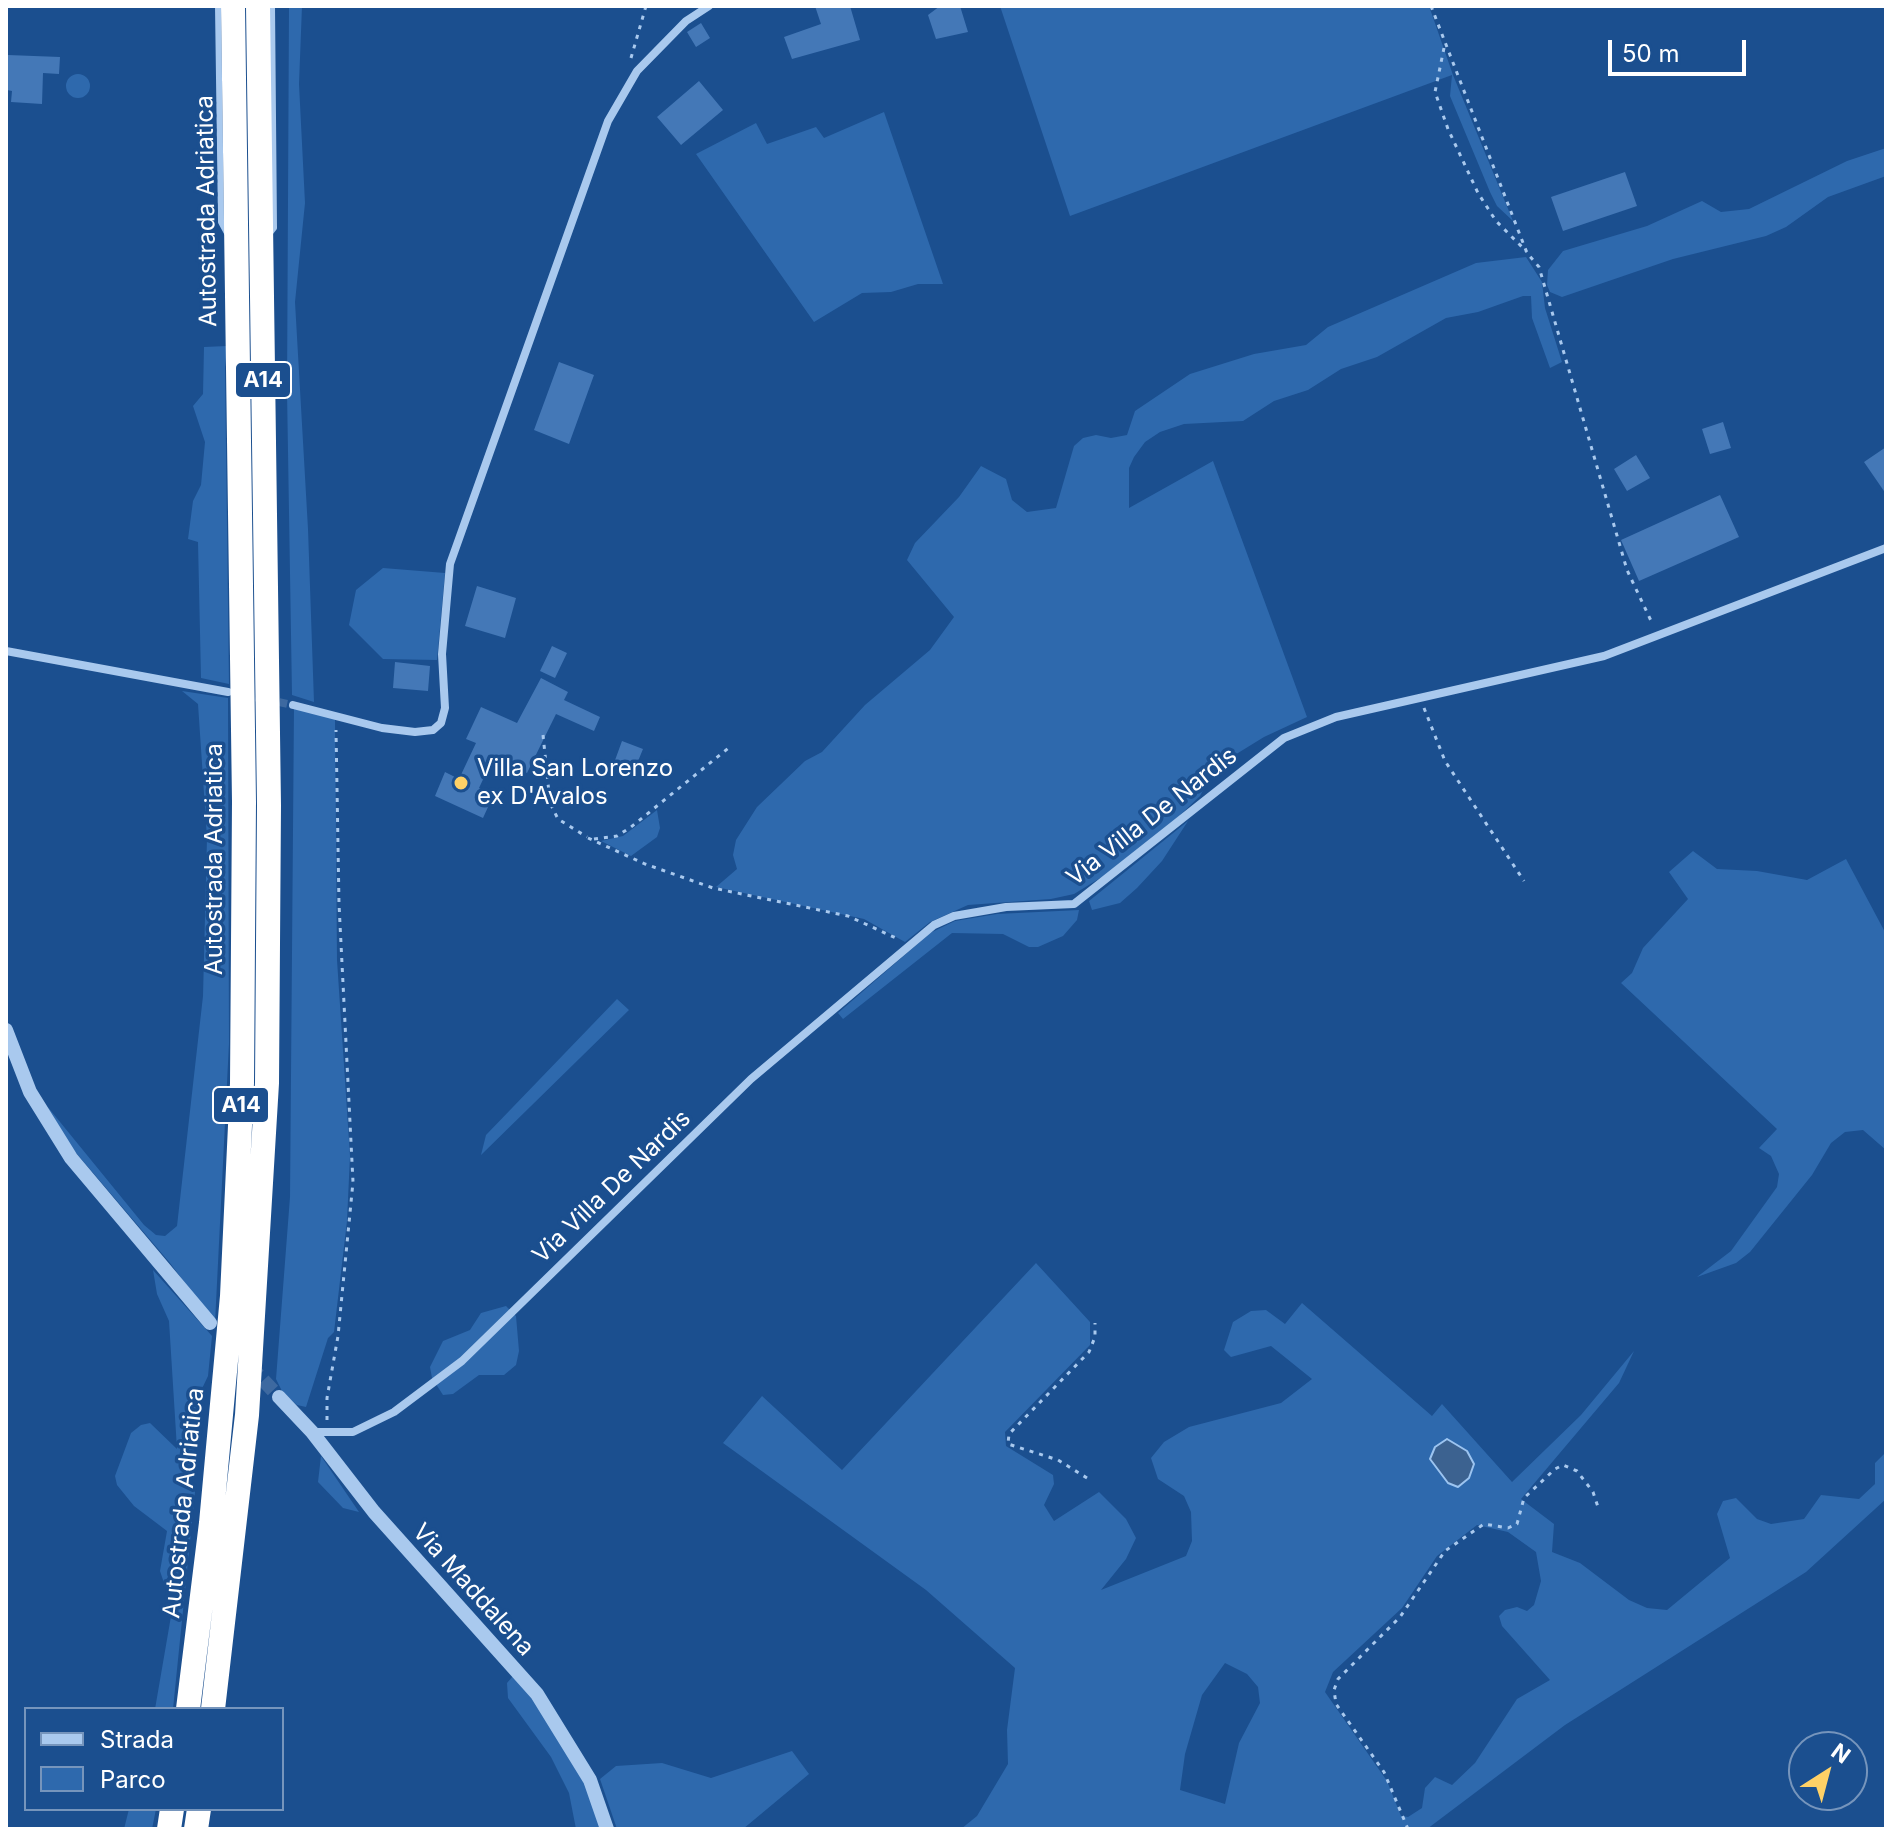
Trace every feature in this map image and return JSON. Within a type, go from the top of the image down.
[{"type":"highway","name":"Autostrada Adriatica","points":[[188,1707],[221,1415],[242,1098],[244,802],[233,6]]},
{"type":"highway","name":"A14","points":[[213,1707],[238,1516],[250,1383],[267,1083],[270,922],[258,6]]},
{"type":"street","points":[[293,705],[415,732],[433,730],[441,723],[445,708],[444,609],[450,564],[608,121],[629,82],[667,40],[709,6]]},
{"type":"street","name":"Via Villa De Nardis","points":[[312,1432],[353,1432],[394,1412],[462,1361],[751,1079],[934,925],[954,916],[1006,907],[1074,904],[1284,738],[1336,717],[1604,656],[1657,633],[1886,548]]},
{"type":"street","points":[[6,651],[228,692]]},
{"type":"street","points":[[6,1030],[30,1092],[71,1158],[210,1323]]},
{"type":"street","name":"Via Maddalena","points":[[279,1397],[312,1432],[374,1512],[537,1694],[590,1780],[607,1829]]},
{"type":"lane","points":[[218,6],[221,222],[236,247]]},
{"type":"lane","points":[[261,246],[274,228],[272,6]]},
{"type":"path","points":[[629,82],[634,43],[646,6]]},
{"type":"path","points":[[1431,6],[1527,253]]},
{"type":"path","points":[[1445,45],[1435,92],[1448,129],[1478,193],[1496,221],[1539,267],[1627,570],[1657,633]]},
{"type":"path","points":[[1420,698],[1445,761],[1524,881]]},
{"type":"path","points":[[330,1432],[327,1398],[338,1336],[353,1182],[339,904],[335,754],[339,717]]},
{"type":"path","points":[[543,735],[550,803],[558,819],[588,838],[645,864],[713,888],[848,916],[886,931],[907,945]]},
{"type":"path","points":[[588,838],[604,840],[624,832],[731,746]]},
{"type":"path","points":[[1087,1478],[1058,1460],[1008,1444],[1009,1434],[1089,1352],[1095,1337],[1095,1323]]},
{"type":"path","points":[[1408,1829],[1384,1772],[1336,1704],[1334,1690],[1338,1679],[1400,1617],[1445,1551],[1484,1524],[1508,1528],[1517,1524],[1522,1517],[1524,1498],[1555,1469],[1563,1465],[1577,1471],[1593,1492],[1599,1510]]},
{"type":"green space","points":[[289,6],[302,6],[299,84],[305,203],[295,302],[314,702],[292,695],[287,391]]},
{"type":"green space","points":[[1000,6],[1429,6],[1453,75],[1513,221],[1497,206],[1490,192],[1450,96],[1452,75],[1070,216]]},
{"type":"green space","points":[[73,74],[83,74],[90,81],[90,91],[83,98],[73,98],[66,91],[66,81]]},
{"type":"green space","points":[[884,112],[943,284],[918,284],[891,292],[862,293],[814,322],[696,154],[756,123],[767,144],[816,127],[824,138]]},
{"type":"green space","points":[[1886,148],[1886,176],[1828,197],[1786,227],[1766,236],[1673,259],[1562,297],[1550,292],[1547,285],[1548,270],[1563,251],[1647,226],[1702,201],[1721,212],[1749,209],[1847,161]]},
{"type":"green space","points":[[1526,257],[1542,282],[1545,308],[1562,362],[1550,368],[1532,318],[1531,296],[1523,296],[1478,312],[1446,318],[1377,357],[1341,369],[1308,390],[1274,401],[1243,421],[1184,424],[1160,432],[1145,442],[1134,457],[1129,468],[1129,508],[1213,461],[1307,717],[1264,737],[1225,761],[1211,775],[1200,796],[1178,817],[1102,877],[1074,894],[1051,899],[968,905],[930,922],[905,942],[864,919],[716,887],[737,869],[733,855],[736,840],[757,807],[805,761],[822,752],[865,705],[930,650],[954,617],[907,560],[915,543],[959,497],[981,466],[1006,479],[1012,500],[1027,512],[1056,508],[1074,446],[1083,438],[1096,435],[1111,438],[1127,435],[1135,411],[1190,374],[1254,354],[1306,345],[1328,327],[1476,263]]},
{"type":"green space","points":[[227,346],[229,684],[201,678],[198,542],[188,539],[193,501],[201,485],[205,442],[193,406],[203,394],[204,347]]},
{"type":"green space","points":[[383,568],[445,573],[437,660],[383,659],[349,625],[356,590]]},
{"type":"green space","points":[[182,691],[228,698],[229,1043],[215,1323],[170,1263],[71,1147],[47,1106],[144,1225],[156,1235],[165,1236],[177,1226],[203,996],[207,838],[198,704]]},
{"type":"green space","points":[[294,706],[335,719],[337,960],[350,1156],[347,1221],[334,1332],[328,1338],[306,1407],[297,1405],[283,1393],[276,1379],[290,1197]]},
{"type":"green space","points":[[657,810],[660,828],[657,837],[631,856],[601,841],[623,836]]},
{"type":"green space","points":[[1188,821],[1162,861],[1137,888],[1120,903],[1092,910],[1089,901]]},
{"type":"green space","points":[[1693,851],[1717,869],[1757,871],[1807,880],[1846,859],[1886,934],[1886,1150],[1863,1130],[1845,1132],[1831,1143],[1812,1175],[1750,1252],[1736,1263],[1697,1277],[1731,1251],[1777,1187],[1779,1174],[1771,1156],[1759,1148],[1777,1129],[1621,983],[1632,973],[1643,948],[1688,899],[1669,872]]},
{"type":"green space","points":[[1079,910],[1077,920],[1063,936],[1038,947],[1029,947],[1003,934],[952,933],[843,1019],[838,1013],[930,933],[955,921],[997,914]]},
{"type":"green space","points":[[617,999],[629,1010],[481,1155],[486,1135]]},
{"type":"green space","points":[[1036,1263],[1090,1322],[1090,1345],[1005,1432],[1006,1446],[1053,1475],[1054,1484],[1044,1505],[1054,1521],[1099,1492],[1126,1519],[1136,1538],[1126,1559],[1101,1590],[1186,1556],[1192,1541],[1191,1512],[1184,1496],[1158,1479],[1151,1458],[1164,1442],[1189,1427],[1281,1403],[1312,1379],[1271,1346],[1231,1357],[1224,1350],[1233,1322],[1251,1311],[1266,1310],[1285,1324],[1302,1303],[1432,1416],[1442,1404],[1512,1482],[1581,1415],[1634,1351],[1619,1383],[1521,1499],[1554,1524],[1552,1552],[1580,1563],[1629,1600],[1647,1608],[1667,1610],[1730,1558],[1717,1514],[1723,1501],[1736,1498],[1757,1519],[1771,1524],[1804,1519],[1821,1495],[1859,1499],[1875,1484],[1875,1463],[1886,1452],[1886,1499],[1806,1572],[1565,1725],[1427,1829],[961,1829],[977,1816],[1008,1764],[1007,1730],[1015,1668],[926,1590],[723,1443],[762,1396],[842,1470]],"holes":[[[1477,1525],[1508,1532],[1536,1552],[1541,1581],[1534,1605],[1527,1611],[1517,1607],[1505,1610],[1499,1616],[1502,1626],[1550,1680],[1517,1699],[1475,1763],[1452,1785],[1435,1777],[1425,1788],[1422,1808],[1408,1817],[1401,1816],[1387,1781],[1325,1692],[1333,1672],[1402,1608],[1437,1556]],[[1225,1663],[1247,1674],[1258,1687],[1260,1703],[1239,1743],[1225,1804],[1180,1790],[1185,1754],[1202,1695]]]},
{"type":"green space","points":[[153,1270],[212,1336],[208,1376],[199,1395],[191,1485],[195,1492],[173,1707],[155,1707],[175,1593],[164,1583],[160,1571],[167,1531],[134,1506],[117,1485],[115,1476],[131,1433],[141,1425],[150,1423],[177,1449],[169,1321],[157,1294]]},
{"type":"green space","points":[[506,1306],[516,1316],[519,1351],[516,1365],[504,1375],[479,1375],[453,1394],[443,1395],[432,1378],[430,1367],[443,1341],[470,1330],[481,1313]]},
{"type":"green space","points":[[321,1456],[359,1512],[343,1508],[318,1482]]},
{"type":"green space","points":[[513,1676],[533,1696],[588,1780],[603,1829],[576,1829],[569,1793],[551,1757],[508,1698],[507,1683]]},
{"type":"green space","points":[[792,1751],[809,1774],[743,1829],[617,1829],[600,1779],[616,1766],[662,1763],[711,1778]]},
{"type":"green space","points":[[128,1811],[156,1811],[152,1829],[124,1829]]},
{"type":"shaded area","points":[[1447,1439],[1467,1451],[1474,1464],[1469,1478],[1458,1487],[1448,1483],[1430,1459],[1435,1447]]},
{"type":"building","points":[[815,6],[850,6],[860,40],[792,59],[784,37],[821,24]]},
{"type":"building","points":[[940,6],[960,6],[968,32],[936,39],[928,15]]},
{"type":"building","points":[[701,23],[710,38],[696,47],[687,32]]},
{"type":"building","points":[[8,55],[60,57],[59,74],[43,73],[42,104],[11,102],[12,91],[7,90]]},
{"type":"building","points":[[699,81],[723,110],[681,145],[657,117]]},
{"type":"building","points":[[1625,172],[1637,206],[1563,231],[1551,197]]},
{"type":"building","points":[[559,362],[594,375],[569,444],[534,430]]},
{"type":"building","points":[[1723,422],[1731,448],[1710,454],[1702,429]]},
{"type":"building","points":[[1886,447],[1886,494],[1864,462]]},
{"type":"building","points":[[1636,455],[1650,478],[1627,491],[1614,469]]},
{"type":"building","points":[[1720,495],[1739,537],[1639,581],[1621,540]]},
{"type":"building","points":[[477,586],[516,598],[505,638],[465,626]]},
{"type":"building","points":[[552,646],[567,653],[555,678],[540,671]]},
{"type":"building","points":[[395,662],[430,666],[428,691],[393,688]]},
{"type":"building","points":[[541,678],[568,692],[564,700],[600,717],[594,731],[556,714],[527,773],[494,756],[479,788],[494,794],[483,818],[435,796],[445,772],[459,779],[476,743],[466,739],[481,707],[517,723]]},
{"type":"building","points":[[622,741],[643,749],[634,771],[614,763]]},
{"type":"tunnel","points":[[244,695],[293,705]]},
{"type":"tunnel","points":[[249,1365],[279,1397]]},
{"type":"place","name":"Villa San Lorenzo ex D'Avalos","points":[[461,783]]}]
